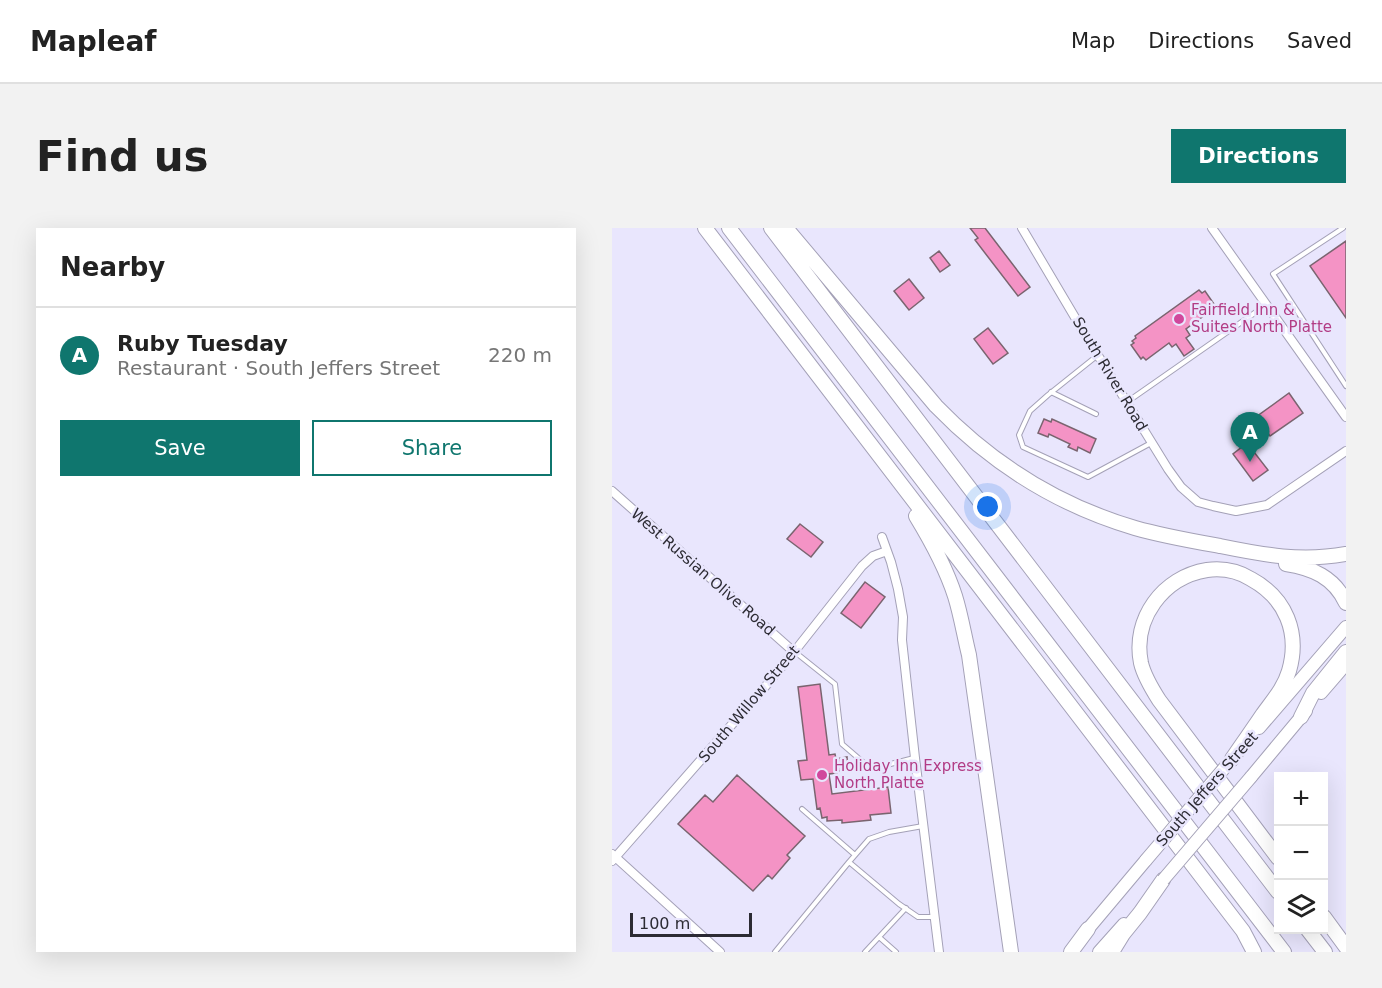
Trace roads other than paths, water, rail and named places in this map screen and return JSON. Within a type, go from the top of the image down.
[{"type":"highway","points":[[705,228],[1243,931],[1254,952]]},
{"type":"highway","points":[[729,228],[1284,952]]},
{"type":"highway","points":[[771,228],[1274,887]]},
{"type":"highway","points":[[786,228],[957,429],[979,447],[1045,492],[1136,529],[1188,540],[1287,558],[1326,558],[1346,554]]},
{"type":"highway","points":[[873,449],[922,526],[954,594],[969,655],[1011,952]]},
{"type":"highway","points":[[1188,540],[1233,553],[1309,569],[1329,579],[1339,590],[1346,603]]},
{"type":"highway","points":[[1232,759],[1279,694],[1288,675],[1292,660],[1292,630],[1285,610],[1260,584],[1233,571],[1208,570],[1173,583],[1154,600],[1140,636],[1141,664],[1159,700],[1274,853]]},
{"type":"highway","name":"South Jeffers Street","points":[[1088,929],[1346,627]]},
{"type":"highway","points":[[1301,717],[1313,693],[1346,652]]},
{"type":"highway","name":"South Jeffers Street","points":[[1099,952],[1346,664]]},
{"type":"highway","points":[[1112,952],[1163,880]]},
{"type":"highway","points":[[1328,924],[1346,947]]},
{"type":"highway","points":[[1070,952],[1088,929]]},
{"type":"highway","points":[[1311,934],[1325,952]]},
{"type":"street","name":"South River Road","points":[[1022,228],[1168,469],[1181,486],[1198,502],[1236,511],[1267,504],[1346,451]]},
{"type":"street","points":[[1212,228],[1346,417]]},
{"type":"street","name":"West Russian Olive Road","points":[[612,491],[794,652]]},
{"type":"street","points":[[882,537],[898,589],[903,617],[902,640],[939,952]]},
{"type":"street","name":"South Willow Street","points":[[613,857],[718,742],[794,652],[862,566],[873,556],[887,551]]},
{"type":"street","points":[[613,857],[720,952]]},
{"type":"lane","points":[[1343,228],[1273,274],[1346,386]]},
{"type":"lane","points":[[1127,402],[1267,305]]},
{"type":"lane","points":[[1098,355],[1030,411],[1019,435],[1023,447],[1088,477],[1152,442]]},
{"type":"lane","points":[[1051,392],[1096,414]]},
{"type":"lane","points":[[794,652],[835,684],[842,744],[871,769],[915,758]]},
{"type":"lane","points":[[802,809],[855,855]]},
{"type":"lane","points":[[775,952],[869,839],[889,832],[924,825]]},
{"type":"lane","points":[[849,862],[918,917],[935,917]]},
{"type":"lane","points":[[865,952],[906,908]]},
{"type":"lane","points":[[879,937],[896,952]]},
{"type":"place","name":"Fairfield Inn & Suites North Platte","points":[[1179,319]]},
{"type":"place","name":"Ruby Tuesday","points":[[1250,462]]},
{"type":"place","name":"Holiday Inn Express North Platte","points":[[822,775]]}]
